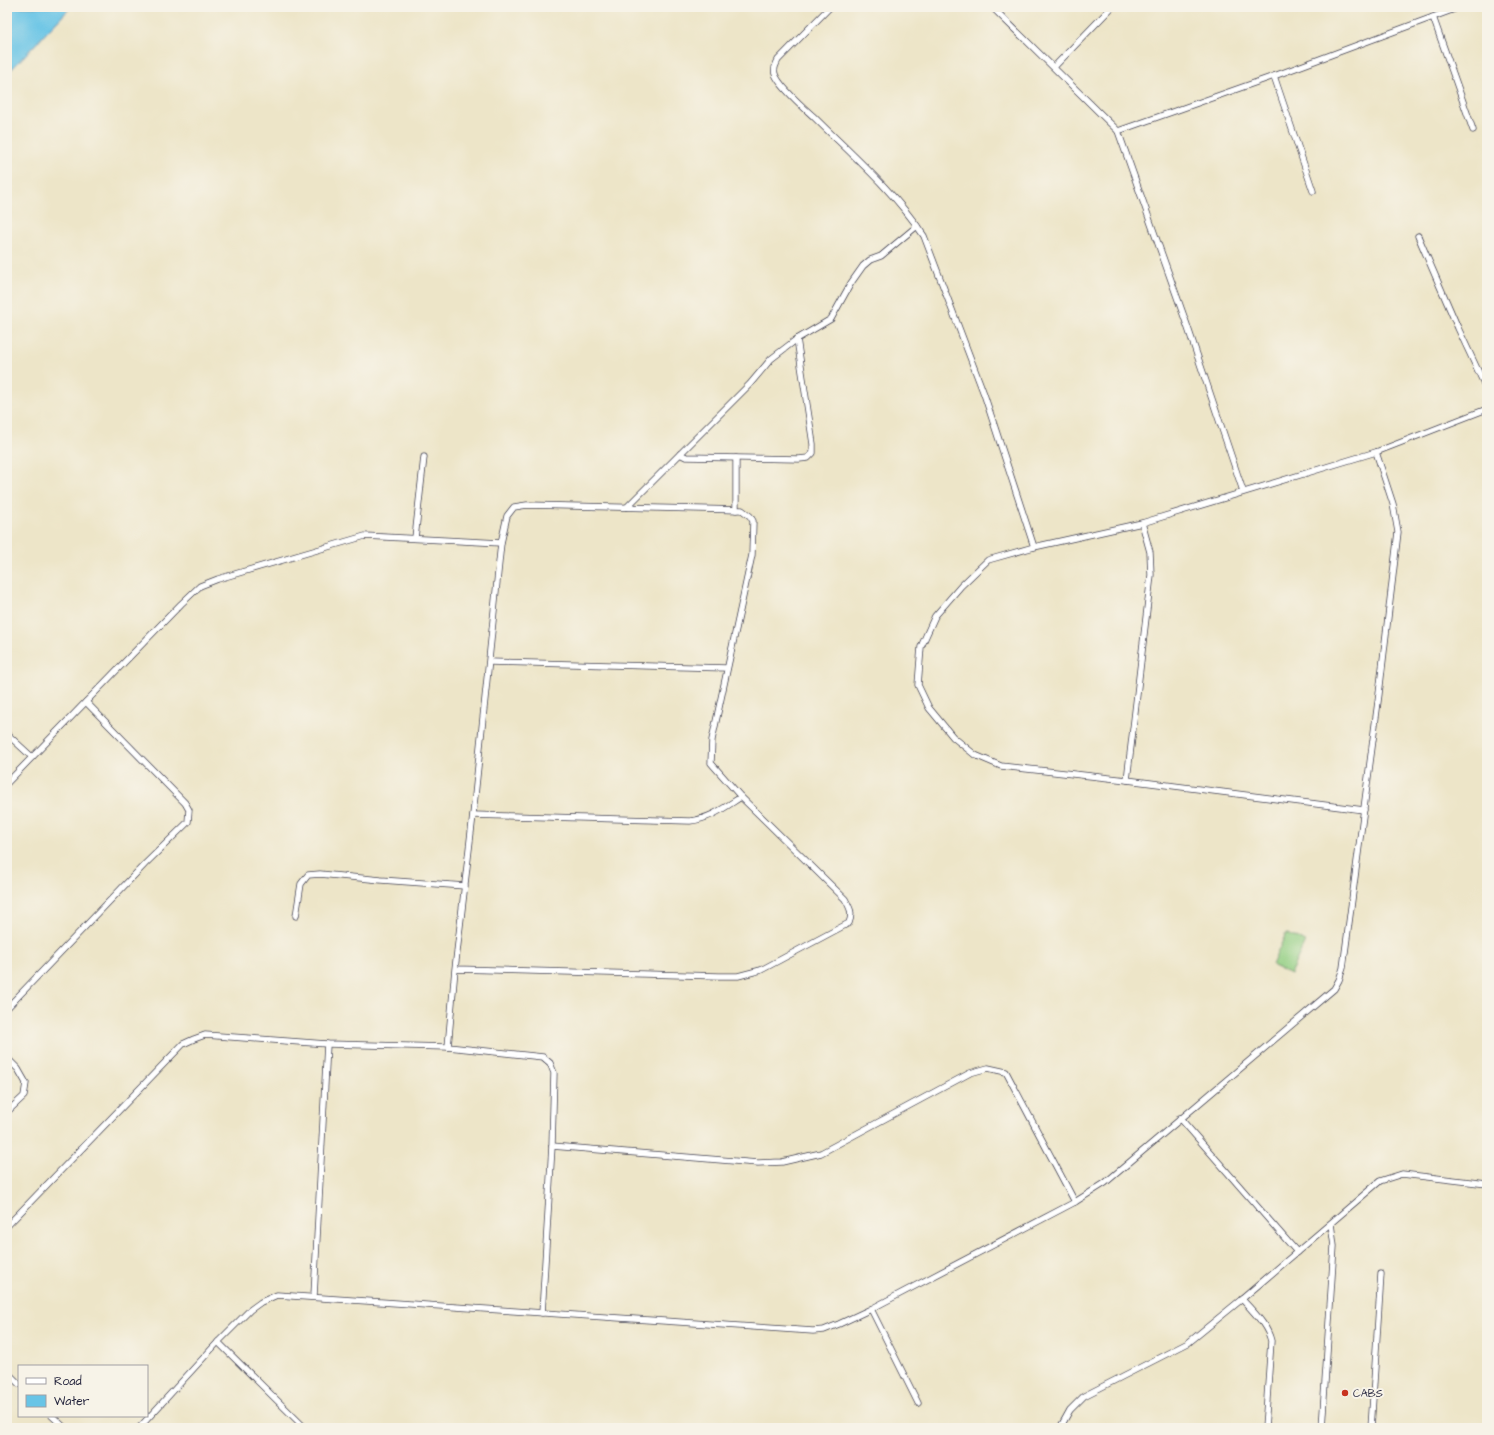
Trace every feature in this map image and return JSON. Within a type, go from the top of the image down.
[{"type":"street","points":[[830,7],[778,60],[774,68],[775,75],[791,94],[893,197],[924,236],[984,394],[1034,547]]},
{"type":"street","points":[[992,7],[1118,131],[1187,326],[1243,491]]},
{"type":"street","points":[[1054,67],[1112,7]]},
{"type":"street","points":[[1118,131],[1274,76],[1460,7]]},
{"type":"street","points":[[1433,17],[1473,130]]},
{"type":"street","points":[[1274,76],[1313,191]]},
{"type":"street","points":[[627,507],[750,384],[771,358],[797,339],[831,319],[851,283],[863,266],[870,260],[881,256],[917,226]]},
{"type":"street","points":[[1418,236],[1487,390]]},
{"type":"street","points":[[680,454],[686,457],[808,458],[813,453],[797,339]]},
{"type":"street","points":[[1364,810],[1127,780],[1001,766],[975,754],[953,736],[928,708],[918,685],[921,647],[935,616],[961,586],[988,560],[1034,547],[1142,523],[1243,491],[1376,452],[1487,409]]},
{"type":"street","points":[[139,1428],[218,1342],[250,1310],[261,1302],[277,1295],[314,1296],[813,1331],[824,1330],[871,1309],[1075,1202],[1104,1183],[1334,989],[1339,980],[1343,968],[1364,810],[1398,532],[1393,504],[1376,452]]},
{"type":"street","points":[[416,538],[424,457]]},
{"type":"street","points":[[736,458],[736,510]]},
{"type":"street","points":[[448,1047],[455,969],[490,662],[501,543],[507,516],[514,507],[527,505],[742,510],[750,516],[753,521],[752,555],[712,740],[711,762],[741,797],[845,900],[850,908],[852,916],[849,922],[761,970],[738,976],[455,969]]},
{"type":"street","points":[[1127,780],[1151,575],[1150,552],[1142,523]]},
{"type":"street","points":[[7,783],[200,586],[218,579],[365,536],[501,543]]},
{"type":"street","points":[[490,662],[727,668]]},
{"type":"street","points":[[7,1008],[145,864],[188,822],[189,810],[185,803],[86,702]]},
{"type":"street","points":[[7,734],[32,757]]},
{"type":"street","points":[[473,815],[690,821],[701,820],[710,816],[741,797]]},
{"type":"street","points":[[296,916],[301,884],[308,875],[320,874],[465,886]]},
{"type":"street","points":[[7,1226],[183,1044],[206,1035],[327,1044],[448,1047],[543,1057],[550,1063],[554,1073],[552,1146],[542,1313]]},
{"type":"street","points":[[314,1296],[327,1044]]},
{"type":"street","points":[[7,1058],[18,1069],[26,1083],[24,1096],[7,1112]]},
{"type":"street","points":[[552,1146],[758,1163],[782,1162],[821,1152],[970,1073],[988,1068],[1006,1072],[1075,1202]]},
{"type":"street","points":[[1180,1118],[1297,1252]]},
{"type":"street","points":[[1060,1428],[1070,1410],[1084,1396],[1188,1343],[1380,1181],[1402,1174],[1487,1184]]},
{"type":"street","points":[[1322,1428],[1334,1246],[1330,1224]]},
{"type":"street","points":[[1371,1428],[1381,1274]]},
{"type":"street","points":[[1242,1299],[1269,1331],[1271,1341],[1265,1428]]},
{"type":"street","points":[[871,1309],[918,1402]]},
{"type":"street","points":[[218,1342],[305,1428]]},
{"type":"street","points":[[7,1372],[18,1383]]},
{"type":"street","points":[[53,1417],[65,1428]]},
{"type":"green space","points":[[1286,933],[1305,942],[1290,974],[1272,965]]},
{"type":"water","points":[[7,7],[71,7],[7,74]]},
{"type":"place","name":"CABS","points":[[1345,1393]]}]
